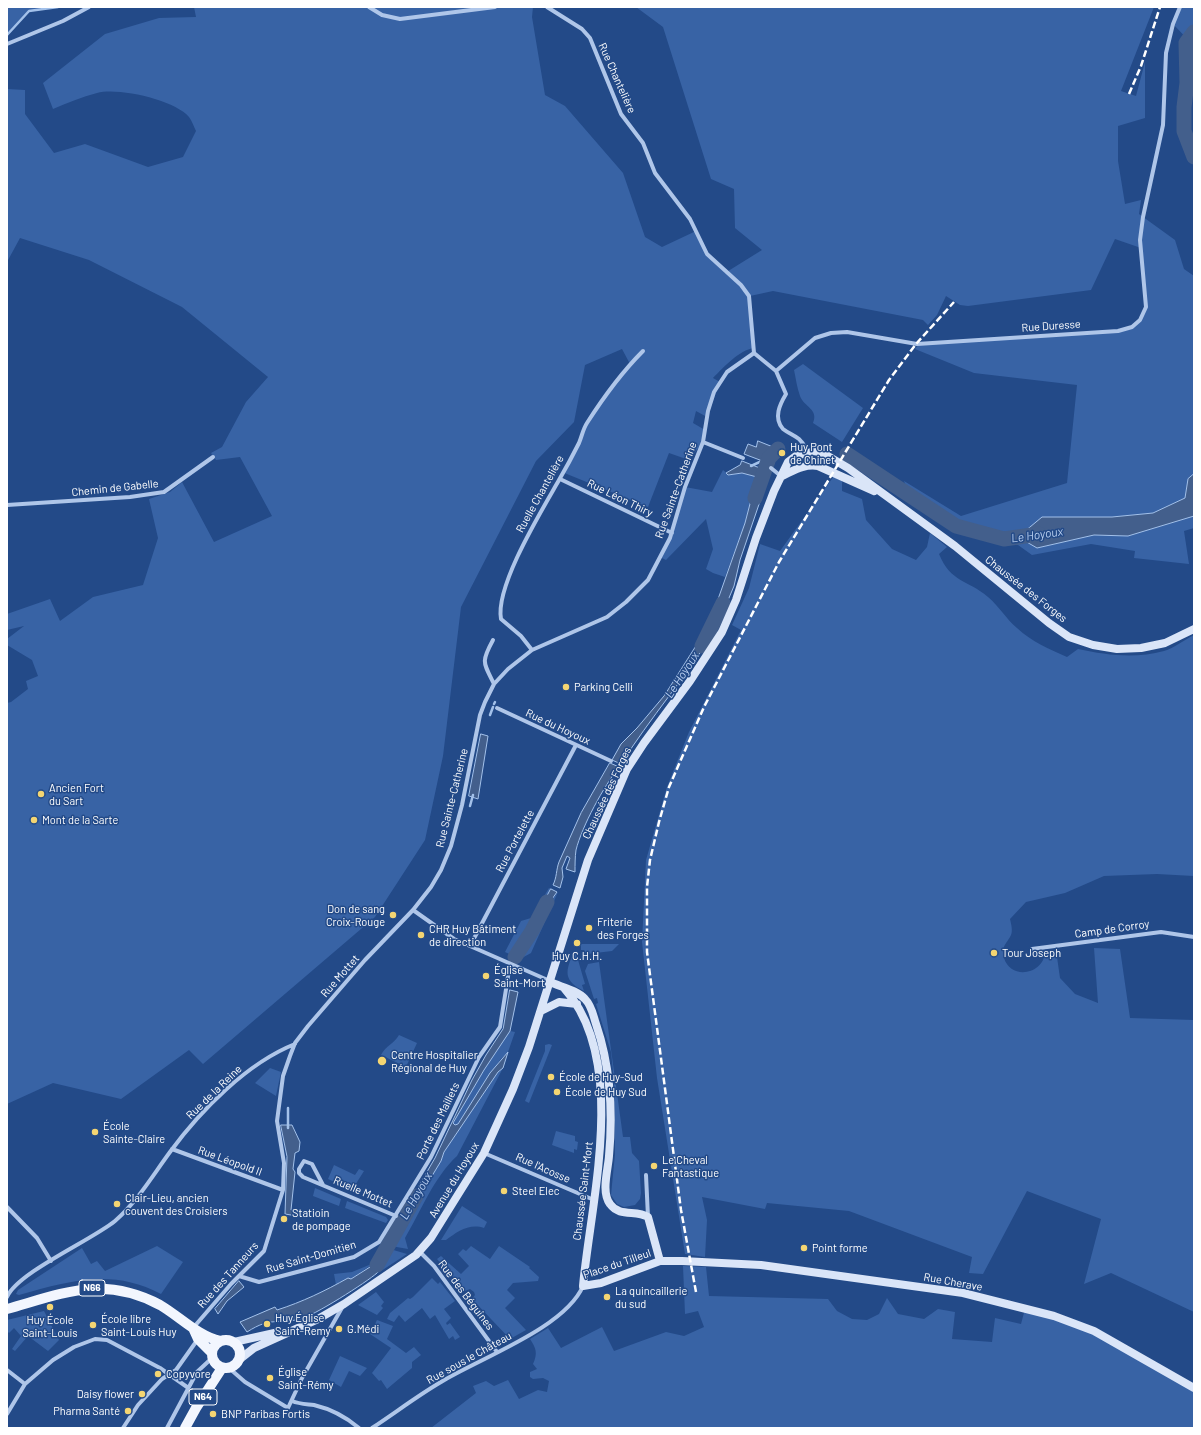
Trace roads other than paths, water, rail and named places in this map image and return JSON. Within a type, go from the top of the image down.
[{"type":"main road","name":"Chaussée des Forges","points":[[550,982],[588,860],[622,782],[634,757],[690,681],[722,632],[736,600],[764,515],[788,462],[796,456],[815,451],[836,460],[955,546],[1048,623],[1069,637],[1093,645],[1117,649],[1141,648],[1164,643],[1194,629]]},
{"type":"main road","name":"Chaussée des Forges","points":[[810,465],[823,468],[885,496]]},
{"type":"main road","points":[[782,476],[798,468],[810,465]]},
{"type":"main road","points":[[550,982],[584,998],[590,1006],[606,1059],[610,1109],[609,1154],[605,1190],[607,1199],[610,1204],[620,1212],[630,1214],[640,1213],[648,1217]]},
{"type":"main road","name":"Avenue du Hoyoux","points":[[240,1359],[254,1348],[344,1304],[420,1252],[484,1153],[513,1090],[550,982]]},
{"type":"main road","name":"Chaussée Saint-Mort","points":[[564,988],[577,1004],[594,1046],[600,1085],[601,1143],[583,1286]]},
{"type":"main road","points":[[541,1011],[559,1002],[577,1004]]},
{"type":"main road","name":"Place du Tilleul","points":[[583,1286],[601,1283],[620,1277],[660,1261],[648,1217]]},
{"type":"main road","name":"Rue Cherave","points":[[660,1261],[761,1265],[963,1293],[1054,1316],[1094,1332],[1194,1388]]},
{"type":"main road","name":"N66","points":[[7,1309],[68,1292],[91,1288],[117,1290],[139,1296],[160,1306],[193,1328],[220,1341]]},
{"type":"main road","name":"Avenue du Hoyoux","points":[[234,1342],[299,1327]]},
{"type":"main road","points":[[193,1328],[198,1339],[218,1366],[226,1368],[237,1363],[240,1359],[240,1351],[234,1342],[226,1340],[220,1341],[211,1355]]},
{"type":"main road","name":"N64","points":[[186,1428],[196,1408],[226,1368]]},
{"type":"street","points":[[7,44],[63,21],[89,7]]},
{"type":"street","points":[[369,7],[382,15],[400,19],[495,7]]},
{"type":"street","name":"Rue Chantelière","points":[[547,7],[582,29],[590,38],[621,114],[643,143],[655,174],[690,219],[707,254],[750,296],[754,353]]},
{"type":"street","name":"Rue Duresse","points":[[776,371],[815,338],[831,333],[847,332],[917,344],[1118,331],[1132,327],[1140,320],[1146,307],[1140,240],[1143,217],[1163,125],[1166,53],[1173,24],[1180,7]]},
{"type":"street","name":"Ruelle Chantelière","points":[[532,650],[521,636],[501,619],[500,606],[507,583],[532,525],[560,479],[579,443],[586,424],[619,378],[643,351]]},
{"type":"street","points":[[754,353],[776,371],[786,394],[778,409],[778,418],[782,428],[800,440],[807,452],[810,465]]},
{"type":"street","name":"Rue Sainte-Catherine","points":[[400,922],[431,887],[441,870],[451,846],[462,805],[480,715],[494,684],[508,669],[532,650],[607,617],[626,602],[648,580],[672,534],[685,487],[703,442],[708,411],[714,392],[727,372],[754,353]]},
{"type":"street","points":[[703,442],[743,458]]},
{"type":"street","name":"Chemin de Gabelle","points":[[7,505],[130,497],[164,492],[213,457]]},
{"type":"street","points":[[771,468],[782,476]]},
{"type":"street","name":"Rue Léon Thiry","points":[[560,479],[672,534]]},
{"type":"street","points":[[493,640],[484,656],[486,667],[494,684]]},
{"type":"street","name":"Rue du Hoyoux","points":[[497,708],[611,761]]},
{"type":"street","name":"Rue Portelette","points":[[470,946],[576,746]]},
{"type":"street","points":[[412,910],[454,939],[550,982]]},
{"type":"street","name":"Rue Mottet","points":[[295,1043],[308,1026],[400,922]]},
{"type":"street","name":"Camp de Corroy","points":[[1032,949],[1161,932],[1194,937]]},
{"type":"street","name":"Porte des Maillets","points":[[396,1216],[431,1157],[479,1056],[500,1027],[510,964]]},
{"type":"street","name":"Rue de la Reine","points":[[7,1297],[10,1289],[51,1261],[115,1221],[129,1206],[172,1150],[201,1116],[234,1083],[268,1057],[295,1043]]},
{"type":"street","name":"Rue des Tanneurs","points":[[193,1328],[264,1251],[283,1190],[284,1163],[277,1121],[283,1076],[295,1043]]},
{"type":"street","name":"Rue Léopold II","points":[[172,1150],[283,1190]]},
{"type":"street","name":"Rue l'Acosse","points":[[484,1153],[594,1200]]},
{"type":"street","name":"Ruelle Mottet","points":[[323,1185],[312,1164],[304,1161],[301,1164],[299,1173],[303,1177],[396,1216]]},
{"type":"street","name":"Place du Tilleul","points":[[646,1174],[648,1217]]},
{"type":"street","points":[[7,1207],[37,1238],[51,1261]]},
{"type":"street","name":"Rue Saint-Domitien","points":[[240,1276],[259,1282],[354,1257],[379,1242],[396,1216]]},
{"type":"street","name":"Rue des Béguines","points":[[420,1252],[434,1266],[497,1352]]},
{"type":"street","name":"Place du Tilleul","points":[[574,1303],[583,1286]]},
{"type":"street","name":"Rue sous le Château","points":[[372,1428],[441,1382],[549,1322],[574,1303]]},
{"type":"street","points":[[226,1368],[271,1399],[288,1408],[302,1378],[344,1304]]},
{"type":"street","points":[[7,1414],[25,1384],[61,1354],[95,1339],[107,1340],[169,1374],[187,1387]]},
{"type":"street","points":[[123,1428],[142,1400],[162,1379],[176,1370],[190,1348],[198,1339]]},
{"type":"street","points":[[167,1428],[187,1387],[211,1355]]},
{"type":"street","points":[[7,1370],[25,1384]]},
{"type":"street","points":[[292,1401],[300,1404],[313,1405],[341,1415],[359,1428]]},
{"type":"water","points":[[758,441],[778,449],[773,465],[744,454],[748,444],[756,447]]},
{"type":"water","points":[[742,461],[770,472],[740,560],[734,586],[718,624],[711,619],[745,523],[757,477],[742,473],[728,475],[726,473],[740,465]]},
{"type":"water","points":[[1194,474],[1194,516],[1128,536],[1094,535],[1037,548],[1018,537],[1042,517],[1112,517],[1153,513],[1185,498],[1188,479]]},
{"type":"water","points":[[709,626],[715,630],[621,764],[612,760],[621,744],[637,728],[664,696]]},
{"type":"water","points":[[481,734],[488,736],[478,799],[469,796]]},
{"type":"water","points":[[610,763],[619,767],[600,795],[588,818],[576,850],[575,872],[566,869],[570,858],[567,856],[562,868],[563,877],[560,888],[553,885],[559,862],[581,813]]},
{"type":"water","points":[[551,889],[557,892],[538,919],[538,913]]},
{"type":"water","points":[[510,990],[518,992],[510,1031],[484,1070],[453,1123],[455,1125],[458,1124],[490,1073],[508,1052],[503,1068],[498,1072],[444,1152],[441,1161],[409,1214],[403,1213],[435,1158],[472,1080],[503,1029]]},
{"type":"water","points":[[281,1125],[292,1125],[300,1142],[299,1151],[295,1153],[293,1169],[295,1172],[291,1210],[297,1210],[297,1216],[285,1214],[287,1157]]},
{"type":"water","points":[[383,1247],[390,1249],[383,1265],[377,1273],[316,1312],[292,1321],[268,1322],[247,1332],[240,1322],[275,1307],[277,1310],[322,1292],[348,1278],[351,1279],[370,1267]]},
{"type":"water","points":[[239,1281],[244,1287],[227,1301],[218,1314],[215,1309]]},
{"type":"waterway","points":[[7,35],[29,11],[58,7]]},
{"type":"waterway","name":"Le Hoyoux","points":[[1194,32],[1186,43],[1187,83],[1184,107],[1184,131],[1194,157]]},
{"type":"waterway","name":"Le Hoyoux","points":[[755,498],[769,458],[778,449]]},
{"type":"waterway","name":"Le Hoyoux","points":[[847,454],[956,526],[1004,539],[1039,534]]},
{"type":"waterway","points":[[751,466],[764,460]]},
{"type":"waterway","name":"Le Hoyoux","points":[[702,646],[723,603]]},
{"type":"waterway","points":[[490,715],[493,707]]},
{"type":"waterway","points":[[470,806],[473,795]]},
{"type":"waterway","name":"Le Hoyoux","points":[[515,957],[532,931],[547,902]]},
{"type":"waterway","points":[[288,1108],[288,1128]]},
{"type":"waterway","name":"Le Hoyoux","points":[[377,1265],[416,1196]]},
{"type":"railway","points":[[1129,94],[1141,66],[1160,7]]},
{"type":"railway","points":[[696,1292],[681,1210],[647,952],[647,887],[650,860],[659,822],[669,787],[704,707],[779,562],[889,380],[916,344],[954,302]]},
{"type":"place","name":"Huy Pont de Chinet","points":[[782,453]]},
{"type":"place","name":"Parking Celli","points":[[566,687]]},
{"type":"place","name":"Ancien Fort du Sart","points":[[41,794]]},
{"type":"place","name":"Mont de la Sarte","points":[[34,820]]},
{"type":"place","name":"Don de sang Croix-Rouge","points":[[393,915]]},
{"type":"place","name":"Friterie des Forges","points":[[589,928]]},
{"type":"place","name":"CHR Huy Bâtiment de direction","points":[[421,935]]},
{"type":"place","name":"Huy C.H.H.","points":[[577,943]]},
{"type":"place","name":"Tour Joseph","points":[[994,953]]},
{"type":"place","name":"Église Saint-Mort","points":[[486,976]]},
{"type":"place","name":"Centre Hospitalier Régional de Huy","points":[[382,1061]]},
{"type":"place","name":"École de Huy-Sud","points":[[551,1077]]},
{"type":"place","name":"École de Huy Sud","points":[[557,1092]]},
{"type":"place","name":"École Sainte-Claire","points":[[95,1132]]},
{"type":"place","name":"Le Cheval Fantastique","points":[[654,1166]]},
{"type":"place","name":"Steel Elec","points":[[504,1191]]},
{"type":"place","name":"Clair-Lieu, ancien couvent des Croisiers","points":[[117,1204]]},
{"type":"place","name":"Statioin de pompage","points":[[284,1219]]},
{"type":"place","name":"Point forme","points":[[804,1248]]},
{"type":"place","name":"La quincaillerie du sud","points":[[607,1297]]},
{"type":"place","name":"Huy École Saint-Louis","points":[[50,1307]]},
{"type":"place","name":"Huy Église Saint-Remy","points":[[267,1324]]},
{"type":"place","name":"École libre Saint-Louis Huy","points":[[93,1325]]},
{"type":"place","name":"G.Médi","points":[[339,1329]]},
{"type":"place","name":"Copyvore","points":[[158,1374]]},
{"type":"place","name":"Église Saint-Rémy","points":[[270,1378]]},
{"type":"place","name":"Daisy flower","points":[[142,1394]]},
{"type":"place","name":"Pharma Santé","points":[[128,1411]]},
{"type":"place","name":"BNP Paribas Fortis","points":[[213,1414]]}]
